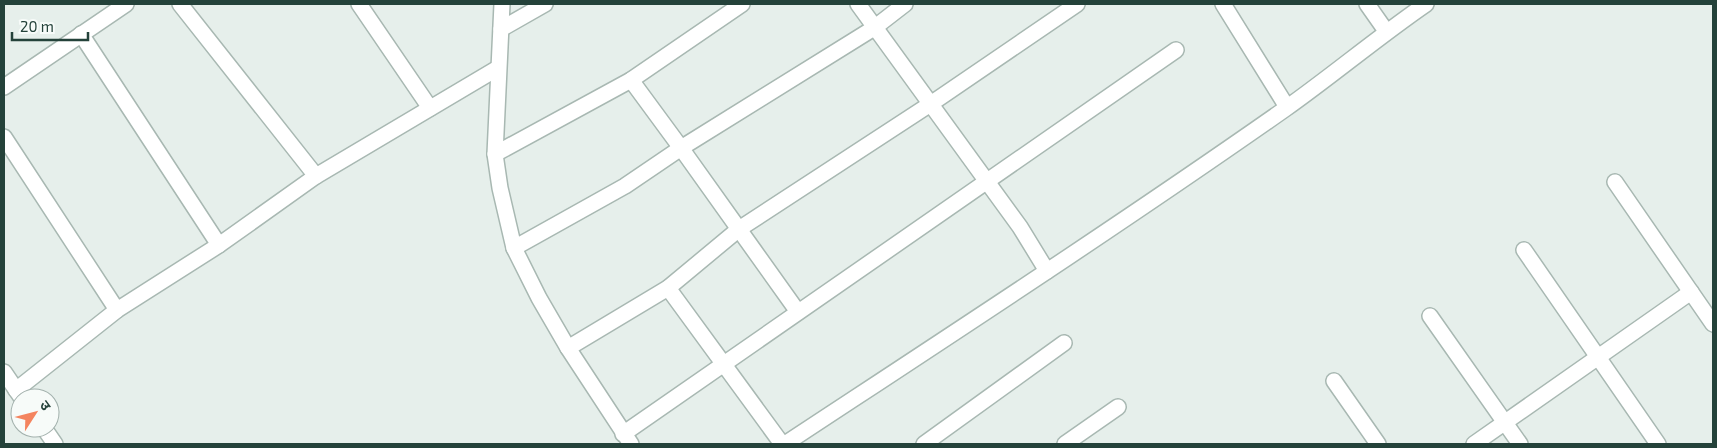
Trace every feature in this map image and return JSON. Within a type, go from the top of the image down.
[{"type":"street","points":[[4,87],[126,4]]},
{"type":"street","points":[[180,4],[316,176]]},
{"type":"street","points":[[359,4],[430,108]]},
{"type":"street","points":[[502,4],[495,154],[500,188],[514,248],[539,298],[568,348],[627,439],[724,364],[1176,50]]},
{"type":"street","points":[[500,29],[546,4]]},
{"type":"street","points":[[495,154],[631,80],[742,4]]},
{"type":"street","points":[[858,4],[874,28],[932,103],[1020,227],[1048,271]]},
{"type":"street","points":[[514,248],[625,186],[682,148],[874,28],[905,4]]},
{"type":"street","points":[[568,348],[668,288],[739,229],[932,103],[1077,4]]},
{"type":"street","points":[[1223,4],[1287,107]]},
{"type":"street","points":[[1367,4],[1386,32]]},
{"type":"street","points":[[668,288],[783,444],[1048,271],[1287,107],[1426,4]]},
{"type":"street","points":[[81,34],[219,245]]},
{"type":"street","points":[[26,388],[117,310],[219,245],[316,176],[498,68]]},
{"type":"street","points":[[631,80],[682,148],[798,312]]},
{"type":"street","points":[[4,137],[117,310]]},
{"type":"street","points":[[1615,182],[1713,324]]},
{"type":"street","points":[[1524,250],[1658,444]]},
{"type":"street","points":[[1474,444],[1691,292]]},
{"type":"street","points":[[1430,316],[1520,444]]},
{"type":"street","points":[[924,444],[1064,342]]},
{"type":"street","points":[[4,372],[15,388]]},
{"type":"street","points":[[1334,381],[1378,444]]},
{"type":"street","points":[[1066,444],[1118,407]]}]
